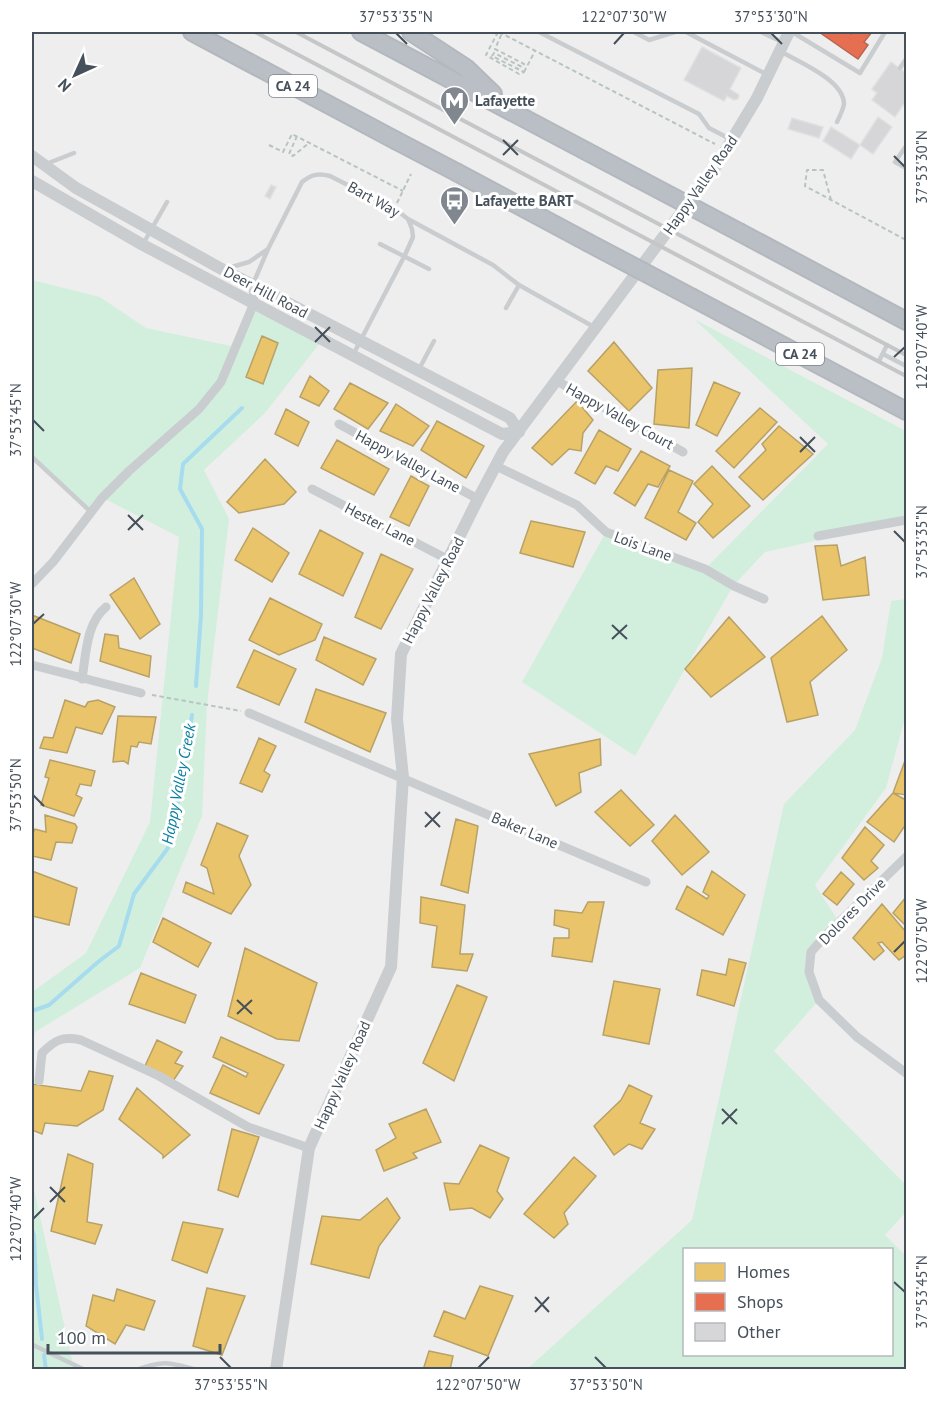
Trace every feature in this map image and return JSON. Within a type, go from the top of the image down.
[{"type":"highway","name":"CA 24","points":[[192,32],[906,411]]},
{"type":"highway","points":[[362,32],[906,321]]},
{"type":"highway","points":[[411,32],[466,68],[509,110]]},
{"type":"street","name":"Happy Valley Road","points":[[276,1370],[309,1148],[391,967],[403,777],[397,719],[400,654],[496,466],[716,166],[786,39]]},
{"type":"street","name":"Deer Hill Road","points":[[32,156],[76,188],[223,270],[510,418],[519,432],[502,434],[143,245],[32,181]]},
{"type":"street","points":[[32,584],[53,562],[102,498],[129,471],[200,409],[221,382],[254,303],[253,285]]},
{"type":"street","name":"Deer Hill Road","points":[[323,339],[470,417]]},
{"type":"street","name":"Happy Valley Court","points":[[557,381],[683,452]]},
{"type":"street","name":"Happy Valley Lane","points":[[339,424],[478,498]]},
{"type":"street","name":"Lois Lane","points":[[496,466],[577,505],[606,532],[705,569],[764,600]]},
{"type":"street","name":"Hester Lane","points":[[312,489],[448,560]]},
{"type":"street","points":[[818,536],[906,520]]},
{"type":"street","points":[[82,679],[92,625],[96,614],[106,607]]},
{"type":"street","points":[[32,665],[141,693]]},
{"type":"street","name":"Baker Lane","points":[[249,713],[646,882]]},
{"type":"street","name":"Dolores Drive","points":[[906,857],[811,952],[809,972],[819,1000],[857,1037],[906,1073]]},
{"type":"street","points":[[39,1081],[42,1053],[54,1041],[70,1038],[81,1040],[159,1076],[248,1127],[309,1148]]},
{"type":"lane","points":[[539,32],[699,114],[709,128],[732,140]]},
{"type":"lane","points":[[634,32],[649,40],[675,32]]},
{"type":"lane","points":[[686,32],[768,75]]},
{"type":"lane","points":[[763,32],[786,39],[860,74],[885,32]]},
{"type":"lane","points":[[786,39],[842,93],[844,103],[837,122]]},
{"type":"lane","points":[[900,68],[906,60]]},
{"type":"lane","points":[[906,146],[895,162],[906,168]]},
{"type":"lane","points":[[43,165],[74,153]]},
{"type":"lane","name":"Bart Way","points":[[253,285],[266,259],[268,249],[302,182],[314,174],[330,176],[395,209],[408,219],[413,237],[353,356]]},
{"type":"lane","points":[[143,245],[167,202]]},
{"type":"lane","points":[[408,219],[493,265],[519,285],[596,328]]},
{"type":"lane","points":[[380,244],[429,269]]},
{"type":"lane","points":[[223,270],[249,262],[268,249]]},
{"type":"lane","points":[[506,308],[519,285]]},
{"type":"lane","points":[[418,371],[434,342]]},
{"type":"lane","points":[[879,362],[887,345]]},
{"type":"lane","points":[[883,354],[906,366]]},
{"type":"lane","points":[[32,457],[92,512]]},
{"type":"lane","points":[[33,1345],[85,1370]]},
{"type":"lane","points":[[136,1370],[156,1363],[170,1362],[196,1370]]},
{"type":"path","points":[[500,32],[715,144],[732,140]]},
{"type":"path","points":[[500,32],[486,55],[519,74],[524,72],[535,50]]},
{"type":"path","points":[[500,32],[495,49],[524,64],[522,67],[494,53],[492,56],[524,72]]},
{"type":"path","points":[[270,145],[283,152],[292,134],[403,190]]},
{"type":"path","points":[[297,136],[289,154],[293,156],[310,143]]},
{"type":"path","points":[[831,200],[823,170],[807,170],[805,186],[831,200],[906,240]]},
{"type":"path","points":[[395,209],[411,174]]},
{"type":"path","points":[[141,693],[249,713]]},
{"type":"green space","points":[[32,280],[100,297],[146,328],[236,347],[254,303],[323,339],[265,413],[204,470],[229,519],[207,705],[202,816],[140,968],[35,1032],[32,1046],[32,992],[86,953],[150,822],[179,537],[103,498],[91,512],[32,457]]},
{"type":"green space","points":[[694,319],[906,431],[906,521],[765,552],[733,586],[635,756],[522,682],[606,532],[705,569],[828,444]]},
{"type":"green space","points":[[906,599],[906,714],[886,788],[815,885],[839,922],[811,952],[809,972],[819,1000],[774,1051],[906,1185],[906,1212],[885,1235],[906,1256],[906,1369],[526,1370],[692,1220],[784,804],[855,730],[882,658],[891,601]]},
{"type":"green space","points":[[32,1180],[74,1369],[32,1369]]},
{"type":"building: Homes","points":[[262,336],[278,343],[263,384],[246,377]]},
{"type":"building: Homes","points":[[614,342],[652,388],[629,411],[588,371]]},
{"type":"building: Homes","points":[[692,368],[689,428],[654,424],[658,370]]},
{"type":"building: Homes","points":[[310,376],[329,391],[319,406],[300,397]]},
{"type":"building: Homes","points":[[714,382],[740,393],[717,436],[696,425]]},
{"type":"building: Homes","points":[[350,383],[388,403],[368,429],[334,409]]},
{"type":"building: Homes","points":[[577,401],[593,420],[583,433],[581,451],[569,449],[552,465],[532,448]]},
{"type":"building: Homes","points":[[396,404],[429,426],[413,446],[380,431]]},
{"type":"building: Homes","points":[[760,408],[777,422],[734,468],[716,451]]},
{"type":"building: Homes","points":[[286,409],[309,422],[298,446],[275,434]]},
{"type":"building: Homes","points":[[437,421],[484,446],[466,478],[421,450]]},
{"type":"building: Homes","points":[[779,426],[813,454],[763,500],[739,477],[766,450],[762,444]]},
{"type":"building: Homes","points":[[599,430],[631,449],[618,471],[606,466],[595,484],[575,473]]},
{"type":"building: Homes","points":[[337,440],[389,469],[374,495],[321,468]]},
{"type":"building: Homes","points":[[641,451],[670,466],[658,487],[648,484],[635,506],[614,493]]},
{"type":"building: Homes","points":[[265,459],[296,492],[284,504],[239,513],[227,502]]},
{"type":"building: Homes","points":[[712,466],[750,506],[713,538],[698,522],[713,504],[694,484]]},
{"type":"building: Homes","points":[[669,470],[693,481],[678,512],[696,523],[686,540],[645,518]]},
{"type":"building: Homes","points":[[411,476],[429,486],[409,526],[390,517]]},
{"type":"building: Homes","points":[[531,521],[585,532],[573,567],[520,553]]},
{"type":"building: Homes","points":[[253,528],[289,553],[272,582],[235,560]]},
{"type":"building: Homes","points":[[320,530],[363,553],[343,596],[299,574]]},
{"type":"building: Homes","points":[[837,545],[841,566],[865,557],[869,595],[823,600],[815,546]]},
{"type":"building: Homes","points":[[381,554],[413,569],[381,629],[355,617]]},
{"type":"building: Homes","points":[[134,578],[160,624],[140,639],[110,595]]},
{"type":"building: Homes","points":[[270,598],[322,624],[315,640],[279,655],[249,640]]},
{"type":"building: Homes","points":[[32,615],[80,634],[71,663],[32,648]]},
{"type":"building: Homes","points":[[822,616],[847,650],[810,682],[818,715],[787,722],[771,658]]},
{"type":"building: Homes","points":[[729,617],[765,657],[711,697],[685,669]]},
{"type":"building: Homes","points":[[105,634],[118,636],[119,648],[151,656],[149,677],[100,661]]},
{"type":"building: Homes","points":[[324,637],[376,659],[363,685],[316,660]]},
{"type":"building: Homes","points":[[254,650],[296,669],[279,705],[237,687]]},
{"type":"building: Homes","points":[[316,689],[386,713],[370,752],[305,722]]},
{"type":"building: Homes","points":[[65,700],[85,707],[88,702],[98,700],[115,707],[102,734],[76,727],[67,753],[40,748],[44,737],[53,738]]},
{"type":"building: Homes","points":[[118,716],[156,717],[151,744],[139,742],[137,747],[131,746],[128,764],[124,761],[113,762]]},
{"type":"building: Homes","points":[[259,738],[276,746],[264,771],[270,775],[262,792],[240,783]]},
{"type":"building: Homes","points":[[600,739],[601,765],[579,773],[581,792],[556,806],[529,754]]},
{"type":"building: Homes","points":[[906,758],[906,795],[893,793]]},
{"type":"building: Homes","points":[[50,760],[95,771],[91,786],[80,784],[76,795],[82,798],[74,816],[41,805],[49,778],[45,777]]},
{"type":"building: Homes","points":[[621,790],[654,825],[630,846],[595,812]]},
{"type":"building: Homes","points":[[893,793],[906,800],[906,824],[894,842],[867,822]]},
{"type":"building: Homes","points":[[45,815],[75,824],[77,827],[72,843],[56,842],[51,860],[32,856],[32,834],[35,829],[46,832]]},
{"type":"building: Homes","points":[[675,815],[709,852],[682,875],[652,841]]},
{"type":"building: Homes","points":[[456,819],[478,826],[468,893],[441,885]]},
{"type":"building: Homes","points":[[217,823],[248,836],[239,856],[251,885],[231,914],[183,892],[186,882],[214,894],[207,868],[201,865]]},
{"type":"building: Homes","points":[[865,827],[884,845],[871,861],[878,868],[864,880],[842,858]]},
{"type":"building: Homes","points":[[32,871],[77,888],[69,925],[32,916]]},
{"type":"building: Homes","points":[[712,871],[745,895],[723,935],[676,909],[687,886],[707,899],[709,896],[703,892]]},
{"type":"building: Homes","points":[[841,872],[854,884],[837,905],[823,894]]},
{"type":"building: Homes","points":[[421,897],[465,905],[460,954],[473,954],[467,971],[432,967],[437,926],[420,923]]},
{"type":"building: Homes","points":[[906,897],[906,926],[893,913]]},
{"type":"building: Homes","points":[[588,902],[604,902],[592,962],[552,956],[554,938],[569,938],[569,929],[554,925],[555,910],[582,913]]},
{"type":"building: Homes","points":[[882,904],[906,932],[906,955],[899,960],[882,942],[878,943],[884,951],[874,960],[853,938]]},
{"type":"building: Homes","points":[[163,918],[211,943],[198,967],[153,942]]},
{"type":"building: Homes","points":[[245,948],[317,983],[299,1041],[277,1039],[228,1016]]},
{"type":"building: Homes","points":[[729,959],[746,963],[734,1006],[697,995],[702,970],[726,975]]},
{"type":"building: Homes","points":[[141,973],[196,995],[185,1023],[129,1004]]},
{"type":"building: Homes","points":[[614,981],[660,989],[649,1044],[603,1035]]},
{"type":"building: Homes","points":[[457,985],[487,997],[454,1081],[423,1063]]},
{"type":"building: Homes","points":[[221,1037],[284,1065],[259,1114],[210,1093],[223,1065],[246,1077],[248,1073],[213,1057]]},
{"type":"building: Homes","points":[[157,1040],[182,1052],[175,1063],[183,1066],[173,1081],[145,1066]]},
{"type":"building: Homes","points":[[89,1071],[113,1076],[103,1110],[77,1126],[45,1123],[42,1134],[32,1130],[32,1084],[81,1091]]},
{"type":"building: Homes","points":[[629,1085],[652,1096],[640,1123],[655,1129],[642,1149],[629,1144],[614,1155],[594,1126],[621,1100]]},
{"type":"building: Homes","points":[[137,1088],[190,1135],[163,1158],[163,1155],[119,1119]]},
{"type":"building: Homes","points":[[426,1109],[441,1142],[413,1153],[417,1158],[384,1171],[376,1150],[396,1138],[389,1124]]},
{"type":"building: Homes","points":[[232,1129],[259,1137],[238,1197],[218,1190]]},
{"type":"building: Homes","points":[[480,1145],[509,1158],[497,1191],[503,1199],[490,1218],[472,1208],[450,1210],[444,1183],[459,1184]]},
{"type":"building: Homes","points":[[68,1154],[93,1164],[87,1222],[102,1225],[95,1244],[51,1231]]},
{"type":"building: Homes","points":[[574,1157],[596,1176],[564,1213],[568,1224],[554,1238],[524,1214]]},
{"type":"building: Homes","points":[[387,1198],[400,1218],[379,1246],[369,1278],[311,1264],[322,1216],[360,1220]]},
{"type":"building: Homes","points":[[183,1222],[223,1229],[207,1273],[172,1260]]},
{"type":"building: Homes","points":[[480,1286],[513,1296],[488,1356],[434,1336],[444,1311],[465,1319]]},
{"type":"building: Homes","points":[[207,1288],[245,1296],[222,1355],[193,1346]]},
{"type":"building: Homes","points":[[117,1289],[155,1301],[144,1330],[126,1325],[115,1344],[86,1326],[93,1295],[114,1301]]},
{"type":"building: Homes","points":[[429,1351],[453,1356],[450,1370],[423,1370]]},
{"type":"building: Shops","points":[[819,32],[848,32],[851,34],[853,32],[872,32],[864,42],[868,45],[858,59]]},
{"type":"building: Other","points":[[702,47],[741,68],[730,89],[739,95],[738,99],[734,100],[727,96],[724,101],[684,80]]},
{"type":"building: Other","points":[[891,62],[906,73],[906,101],[895,117],[872,100],[877,93],[872,89]]},
{"type":"building: Other","points":[[878,117],[892,127],[873,154],[860,145]]},
{"type":"building: Other","points":[[792,118],[823,127],[819,138],[788,129]]},
{"type":"building: Other","points":[[831,127],[860,145],[851,159],[823,141]]},
{"type":"building: Other","points":[[271,185],[276,187],[270,199],[265,196]]},
{"type":"waterway","name":"Happy Valley Creek","points":[[196,686],[201,615],[202,529],[180,489],[183,464],[242,408]]},
{"type":"waterway","name":"Happy Valley Creek","points":[[32,1011],[49,1005],[119,946],[134,894],[168,848],[175,820],[192,715]]},
{"type":"waterway","name":"Happy Valley Creek","points":[[32,1230],[42,1339]]},
{"type":"waterway","name":"Happy Valley Creek","points":[[44,1355],[46,1370]]},
{"type":"railway","points":[[255,32],[906,376]]},
{"type":"railway","points":[[296,32],[906,355]]},
{"type":"place","name":"Lafayette","points":[[454,126]]},
{"type":"place","name":"Lafayette BART","points":[[454,226]]}]
